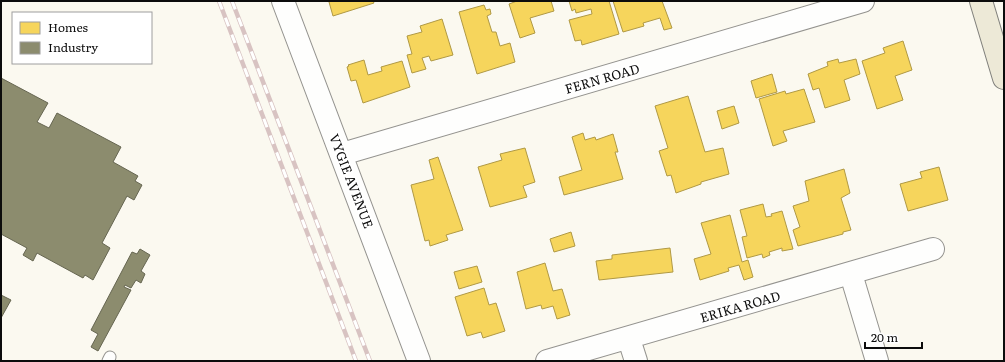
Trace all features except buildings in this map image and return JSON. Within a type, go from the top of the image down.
[{"type":"main road","points":[[981,1],[1004,78]]},
{"type":"street","name":"VYGIE AVENUE","points":[[283,1],[419,361]]},
{"type":"street","name":"FERN ROAD","points":[[342,154],[862,1]]},
{"type":"street","name":"ERIKA ROAD","points":[[547,361],[933,249]]},
{"type":"street","points":[[851,274],[877,361]]},
{"type":"street","points":[[629,338],[636,361]]},
{"type":"railway","points":[[219,1],[356,361]]},
{"type":"railway","points":[[232,1],[370,361]]}]
